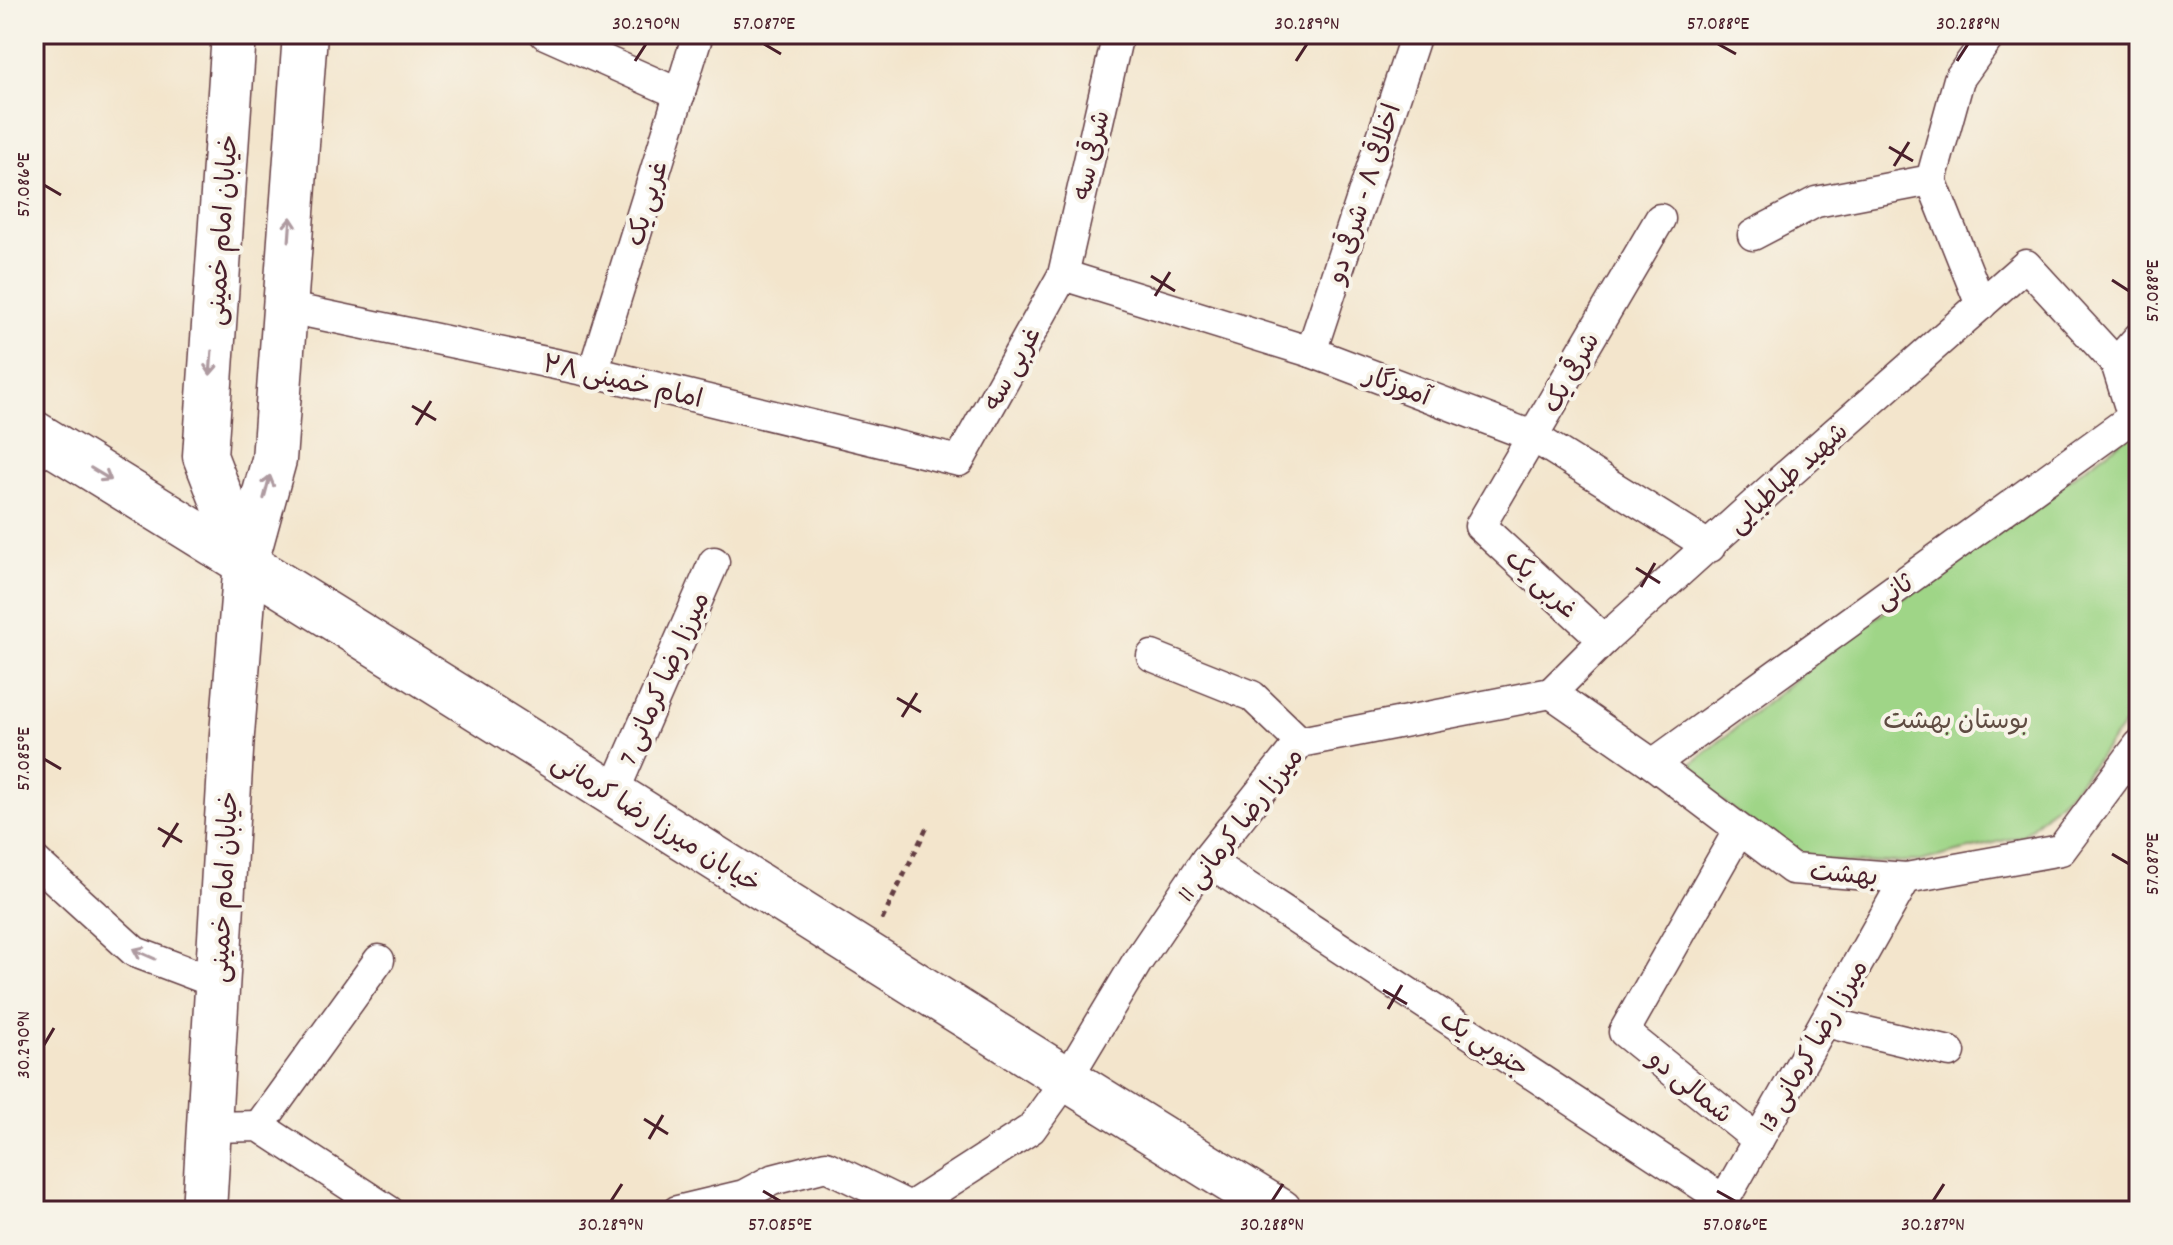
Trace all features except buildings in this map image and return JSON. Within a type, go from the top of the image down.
[{"type":"main road","name":"خیابان امام خمینی","points":[[234,34],[205,456],[246,562]]},
{"type":"main road","name":"خیابان امام خمینی","points":[[204,1211],[232,734],[246,562],[274,460],[305,34]]},
{"type":"main road","name":"خیابان میرزا رضا کرمانی","points":[[34,433],[246,562],[1066,1080],[1280,1211]]},
{"type":"street","points":[[545,34],[680,94]]},
{"type":"street","name":"غربی یک","points":[[593,372],[698,34]]},
{"type":"street","name":"شرقی سه","points":[[1063,275],[1118,34]]},
{"type":"street","name":"اخلاقی ۸ - شرقی دو","points":[[1311,352],[1416,34]]},
{"type":"street","points":[[1981,305],[1931,180],[1959,79],[1991,34]]},
{"type":"street","points":[[1753,235],[1816,202],[1931,180]]},
{"type":"street","name":"شرقی یک","points":[[1480,526],[1660,219]]},
{"type":"street","name":"شهید طباطبایی","points":[[1551,693],[1604,640],[2026,265],[2116,363]]},
{"type":"street","name":"آموزگار","points":[[1063,275],[1311,352],[1532,436],[1710,547]]},
{"type":"street","name":"غربی سه","points":[[959,461],[1063,275]]},
{"type":"street","name":"امام خمینی ۲۸","points":[[284,307],[593,372],[959,461]]},
{"type":"street","points":[[2136,420],[2116,363],[2139,337]]},
{"type":"street","name":"ثانی","points":[[1653,764],[2136,420]]},
{"type":"street","name":"غربی یک","points":[[1480,526],[1604,640]]},
{"type":"street","name":"میرزا رضا کرمانی 7","points":[[613,794],[714,562]]},
{"type":"street","points":[[1152,656],[1252,696],[1300,742]]},
{"type":"street","name":"بهشت","points":[[1551,693],[1653,764],[1792,869],[1906,878],[2061,850],[2139,745]]},
{"type":"street","name":"میرزا رضا کرمانی 11","points":[[914,1209],[1031,1129],[1066,1080],[1137,962],[1206,860],[1300,742],[1551,693]]},
{"type":"street","name":"شمالی دو","points":[[1739,830],[1624,1032],[1758,1140]]},
{"type":"street","points":[[34,860],[135,952],[217,983]]},
{"type":"street","name":"جنوبی یک","points":[[1206,860],[1721,1206]]},
{"type":"street","name":"میرزا رضا کرمانی 13","points":[[1721,1206],[1906,878]]},
{"type":"street","points":[[259,1126],[379,960]]},
{"type":"street","points":[[1825,1022],[1950,1052]]},
{"type":"street","points":[[209,1127],[259,1126],[389,1211]]},
{"type":"street","points":[[677,1211],[746,1203],[772,1180],[826,1166],[914,1209]]},
{"type":"path","points":[[865,953],[927,827]]},
{"type":"green space","name":"بوستان بهشت","points":[[2139,429],[2139,706],[2073,789],[2022,836],[1921,861],[1855,863],[1808,858],[1782,847],[1683,771],[1833,649]]}]
